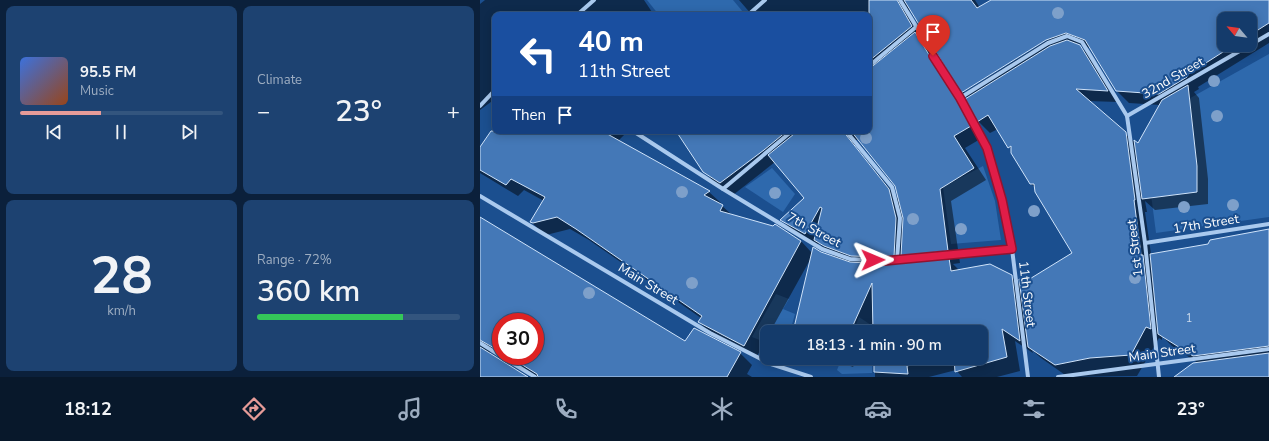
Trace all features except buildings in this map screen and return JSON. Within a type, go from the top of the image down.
[{"type":"street","points":[[580,12],[594,0]]},
{"type":"street","points":[[751,12],[765,0]]},
{"type":"street","name":"11th Street","points":[[900,0],[960,98],[987,148],[1002,200],[1012,249],[1028,377]]},
{"type":"street","points":[[872,64],[916,27]]},
{"type":"street","name":"32nd Street","points":[[1257,41],[1269,34]]},
{"type":"street","points":[[960,98],[1048,43],[1067,36],[1082,42],[1127,116]]},
{"type":"street","name":"32nd Street","points":[[1127,116],[1238,52]]},
{"type":"street","points":[[480,106],[492,93]]},
{"type":"street","name":"1st Street","points":[[1127,116],[1145,243],[1159,377]]},
{"type":"street","name":"7th Street","points":[[637,134],[723,189],[822,249],[850,259],[884,261],[1012,249]]},
{"type":"street","points":[[723,189],[788,134]]},
{"type":"street","points":[[848,134],[892,187],[900,218],[897,260]]},
{"type":"street","name":"Main Street","points":[[480,196],[710,333],[771,364],[811,377]]},
{"type":"street","name":"17th Street","points":[[1145,243],[1269,224]]},
{"type":"street","points":[[480,343],[536,377]]},
{"type":"street","name":"Main Street","points":[[1058,377],[1269,349]]},
{"type":"shaded area","points":[[647,0],[733,0],[743,12],[657,12]]},
{"type":"shaded area","points":[[1269,54],[1269,217],[1156,233],[1143,133],[1151,120]]},
{"type":"shaded area","points":[[983,166],[995,201],[1001,240],[951,244],[943,187]]},
{"type":"shaded area","points":[[772,168],[795,194],[783,212],[745,187]]},
{"type":"shaded area","points":[[776,294],[789,299],[783,309],[795,314],[792,325],[760,325],[760,340],[752,337]]},
{"type":"shaded area","points":[[859,317],[871,325],[856,325]]},
{"type":"shaded area","points":[[839,365],[872,365],[872,373],[842,374],[837,370]]},
{"type":"route","points":[[873,260],[884,261],[1012,249],[1002,200],[987,148],[960,98],[933,56]]}]
